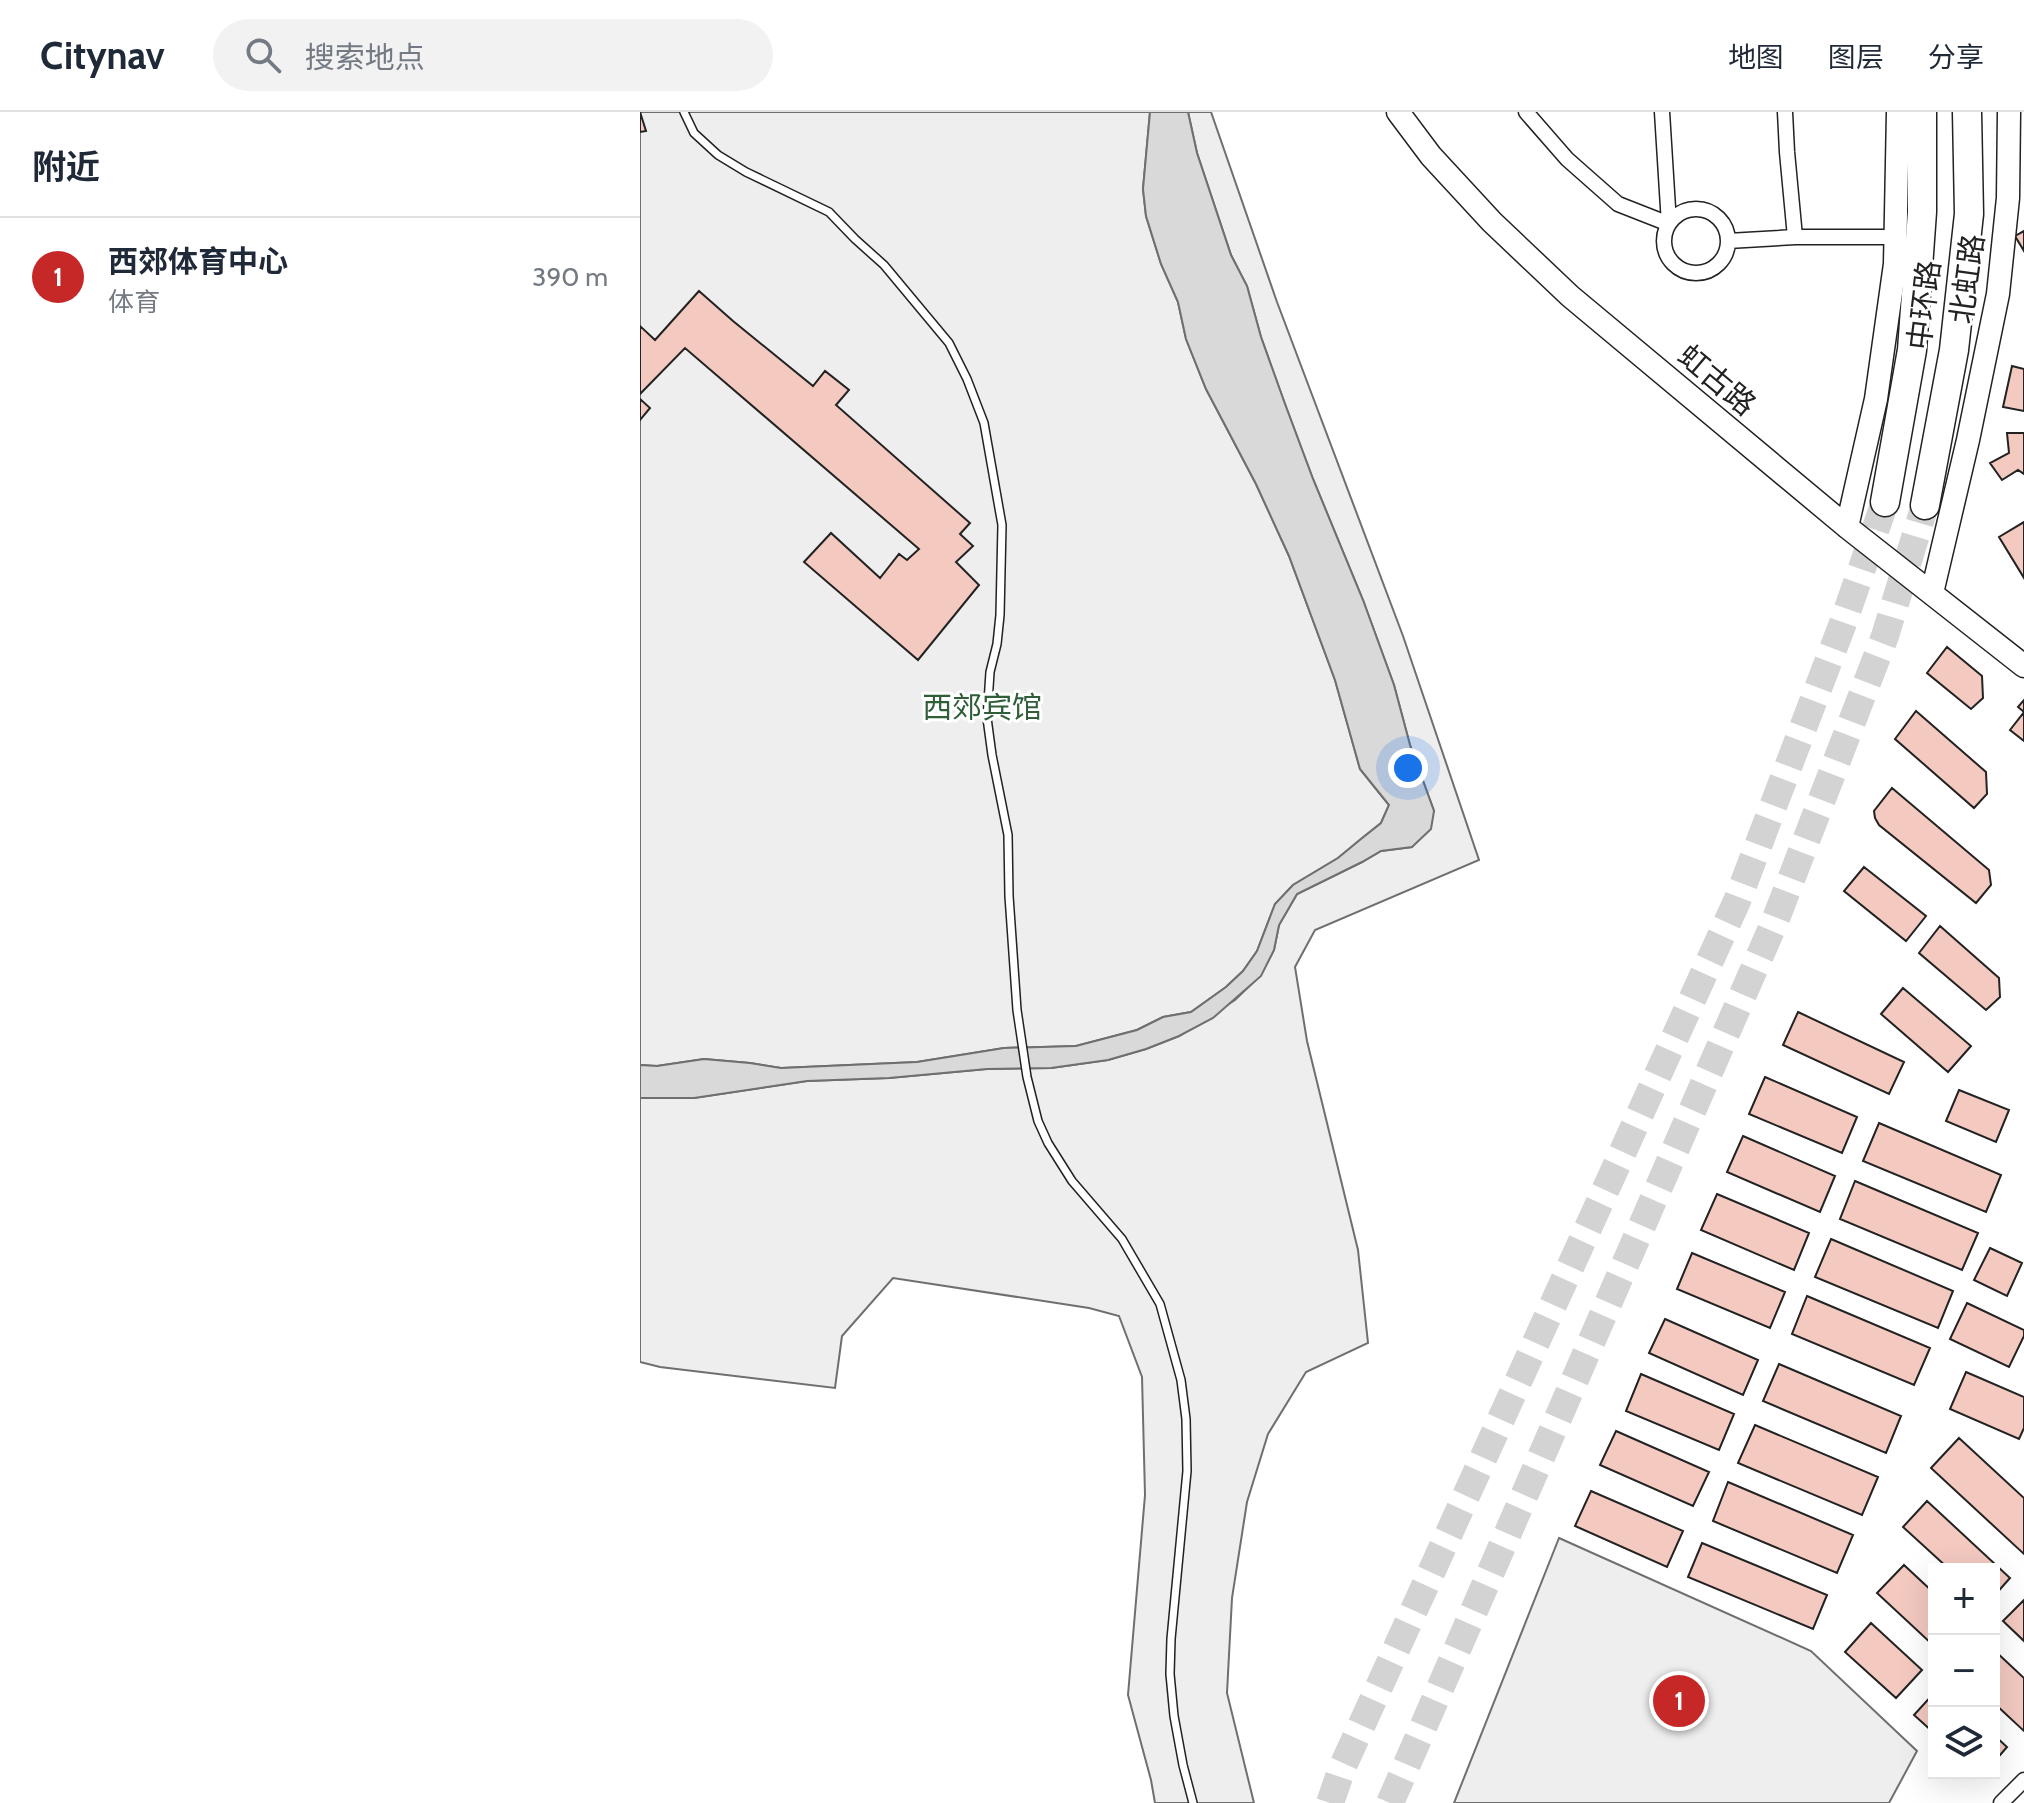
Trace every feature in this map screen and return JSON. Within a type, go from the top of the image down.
[{"type":"highway","name":"中环路","points":[[1885,502],[1912,350],[1922,212],[1922,112]]},
{"type":"highway","name":"中环路","points":[[1925,505],[1954,350],[1969,214],[1967,112]]},
{"type":"highway","points":[[1968,186],[1976,112]]},
{"type":"street","name":"虹古路","points":[[1398,112],[1431,156],[1492,222],[1570,296],[1847,527],[2024,666]]},
{"type":"street","points":[[1526,112],[1567,159],[1618,204],[1669,224]]},
{"type":"street","points":[[1662,112],[1669,224]]},
{"type":"street","points":[[1785,112],[1795,237]]},
{"type":"street","points":[[1847,527],[1876,399],[1895,264],[1898,112]]},
{"type":"street","name":"北虹路","points":[[1932,593],[1998,294],[2008,198],[2009,112]]},
{"type":"street","points":[[1694,209],[1714,215],[1726,231],[1728,241],[1721,261],[1713,268],[1692,273],[1673,264],[1664,244],[1669,224],[1675,216],[1694,209]]},
{"type":"street","points":[[1728,241],[1895,237]]},
{"type":"street","points":[[2001,1803],[2024,1780]]},
{"type":"lane","points":[[684,112],[694,133],[718,155],[829,212],[884,265],[949,343],[984,423],[1002,525],[1000,615],[990,672],[987,718],[1008,835],[1017,1010],[1027,1077],[1038,1121],[1048,1143],[1072,1181],[1122,1239],[1160,1304],[1181,1380],[1186,1419],[1187,1471],[1170,1674],[1174,1716],[1193,1803]]},
{"type":"green space","name":"西郊宾馆","points":[[640,112],[1150,112],[1143,189],[1146,216],[1161,264],[1178,302],[1186,339],[1206,389],[1256,484],[1289,556],[1335,680],[1360,769],[1389,805],[1381,823],[1338,858],[1293,885],[1275,904],[1257,951],[1243,971],[1191,1012],[1163,1017],[1137,1030],[1076,1046],[1004,1048],[917,1062],[781,1068],[704,1059],[657,1066],[640,1065]]},
{"type":"green space","points":[[1188,112],[1211,112],[1277,302],[1403,636],[1479,860],[1315,930],[1295,967],[1307,1041],[1358,1250],[1368,1343],[1306,1372],[1268,1434],[1247,1502],[1232,1598],[1227,1693],[1254,1803],[1155,1803],[1128,1695],[1145,1495],[1142,1377],[1119,1316],[1089,1308],[893,1278],[842,1336],[835,1388],[640,1362],[640,1098],[694,1098],[807,1081],[889,1078],[987,1069],[1051,1068],[1108,1060],[1146,1049],[1179,1036],[1235,1000],[1260,976],[1274,950],[1279,925],[1297,894],[1381,851],[1412,847],[1434,811],[1363,600],[1285,404],[1247,286],[1231,255],[1197,153]]},
{"type":"green space","points":[[1559,1538],[1811,1651],[1917,1751],[1889,1803],[1454,1803]]},
{"type":"shaded area","points":[[1150,112],[1188,112],[1197,153],[1231,255],[1247,286],[1285,404],[1394,685],[1410,745],[1434,811],[1431,829],[1412,847],[1381,851],[1297,894],[1279,925],[1274,950],[1261,976],[1213,1018],[1146,1049],[1108,1060],[1051,1068],[987,1069],[889,1078],[807,1081],[694,1098],[640,1098],[640,1065],[657,1066],[704,1059],[781,1068],[917,1062],[1004,1048],[1076,1046],[1137,1030],[1163,1017],[1191,1012],[1243,971],[1257,951],[1275,904],[1293,885],[1338,858],[1381,823],[1389,805],[1360,769],[1335,680],[1289,556],[1256,484],[1206,389],[1186,339],[1178,302],[1161,264],[1146,216],[1143,189]]},
{"type":"building","points":[[640,112],[646,131],[640,132]]},
{"type":"building","points":[[2024,231],[2024,251],[2015,236]]},
{"type":"building","points":[[699,291],[813,386],[825,371],[849,390],[836,405],[970,523],[960,534],[973,546],[956,562],[979,585],[918,660],[804,562],[831,533],[880,578],[899,554],[907,560],[919,549],[685,348],[640,394],[640,326],[655,340]]},
{"type":"building","points":[[2012,366],[2024,369],[2024,411],[2003,407]]},
{"type":"building","points":[[640,399],[650,408],[640,420]]},
{"type":"building","points":[[2007,433],[2024,433],[2024,474],[2018,470],[2002,480],[1990,463],[2009,453]]},
{"type":"building","points":[[2024,522],[2024,578],[1999,537]]},
{"type":"building","points":[[1947,647],[1982,676],[1983,698],[1971,709],[1927,673]]},
{"type":"building","points":[[1916,711],[1986,772],[1987,794],[1974,808],[1895,739]]},
{"type":"building","points":[[2024,712],[2024,741],[2010,730]]},
{"type":"building","points":[[1892,788],[1989,870],[1991,885],[1976,903],[1879,825],[1874,811]]},
{"type":"building","points":[[1864,867],[1926,916],[1906,941],[1844,891]]},
{"type":"building","points":[[1940,926],[1999,978],[2000,997],[1986,1010],[1919,953]]},
{"type":"building","points":[[1903,988],[1971,1046],[1948,1072],[1881,1014]]},
{"type":"building","points":[[1798,1012],[1904,1062],[1889,1094],[1783,1045]]},
{"type":"building","points":[[1765,1077],[1857,1117],[1842,1153],[1749,1114]]},
{"type":"building","points":[[1959,1090],[2009,1110],[1996,1142],[1946,1121]]},
{"type":"building","points":[[1879,1123],[2001,1175],[1986,1212],[1863,1161]]},
{"type":"building","points":[[1743,1136],[1835,1176],[1820,1212],[1727,1172]]},
{"type":"building","points":[[1855,1181],[1978,1233],[1962,1270],[1840,1219]]},
{"type":"building","points":[[1717,1194],[1809,1233],[1794,1270],[1701,1230]]},
{"type":"building","points":[[1831,1239],[1953,1291],[1938,1328],[1815,1277]]},
{"type":"building","points":[[1990,1248],[2022,1263],[2007,1296],[1974,1280]]},
{"type":"building","points":[[1692,1253],[1785,1292],[1770,1328],[1677,1289]]},
{"type":"building","points":[[1807,1296],[1930,1348],[1914,1385],[1792,1334]]},
{"type":"building","points":[[1967,1303],[2024,1330],[2009,1367],[1950,1339]]},
{"type":"building","points":[[1665,1319],[1758,1360],[1743,1395],[1649,1353]]},
{"type":"building","points":[[1779,1364],[1901,1416],[1886,1453],[1763,1401]]},
{"type":"building","points":[[1966,1372],[2024,1397],[2024,1428],[2019,1439],[1950,1409]]},
{"type":"building","points":[[1641,1374],[1734,1414],[1719,1450],[1626,1411]]},
{"type":"building","points":[[1755,1425],[1878,1477],[1862,1515],[1738,1463]]},
{"type":"building","points":[[1616,1431],[1709,1472],[1693,1506],[1600,1465]]},
{"type":"building","points":[[1959,1438],[2024,1498],[2024,1554],[1931,1468]]},
{"type":"building","points":[[1728,1482],[1853,1535],[1837,1573],[1713,1521]]},
{"type":"building","points":[[1591,1491],[1683,1531],[1667,1567],[1575,1526]]},
{"type":"building","points":[[1927,1501],[1994,1563],[1942,1563],[1903,1527]]},
{"type":"building","points":[[1702,1543],[1827,1595],[1813,1629],[1688,1577]]},
{"type":"building","points":[[1904,1565],[1928,1587],[1928,1640],[1877,1593]]},
{"type":"building","points":[[2000,1569],[2010,1578],[2000,1589]]},
{"type":"building","points":[[2024,1600],[2024,1641],[2003,1621]]},
{"type":"building","points":[[1871,1623],[1922,1670],[1896,1698],[1845,1652]]},
{"type":"building","points":[[2000,1656],[2024,1678],[2024,1731],[2000,1709]]},
{"type":"building","points":[[1928,1700],[1928,1728],[1914,1715]]},
{"type":"building","points":[[2000,1741],[2007,1747],[2000,1755]]},
{"type":"tunnel","points":[[1330,1803],[1342,1768],[1737,901],[1843,623],[1885,502]]},
{"type":"tunnel","points":[[1390,1803],[1775,921],[1885,636],[1925,505]]},
{"type":"place","name":"西郊体育中心","points":[[1679,1701]]}]
